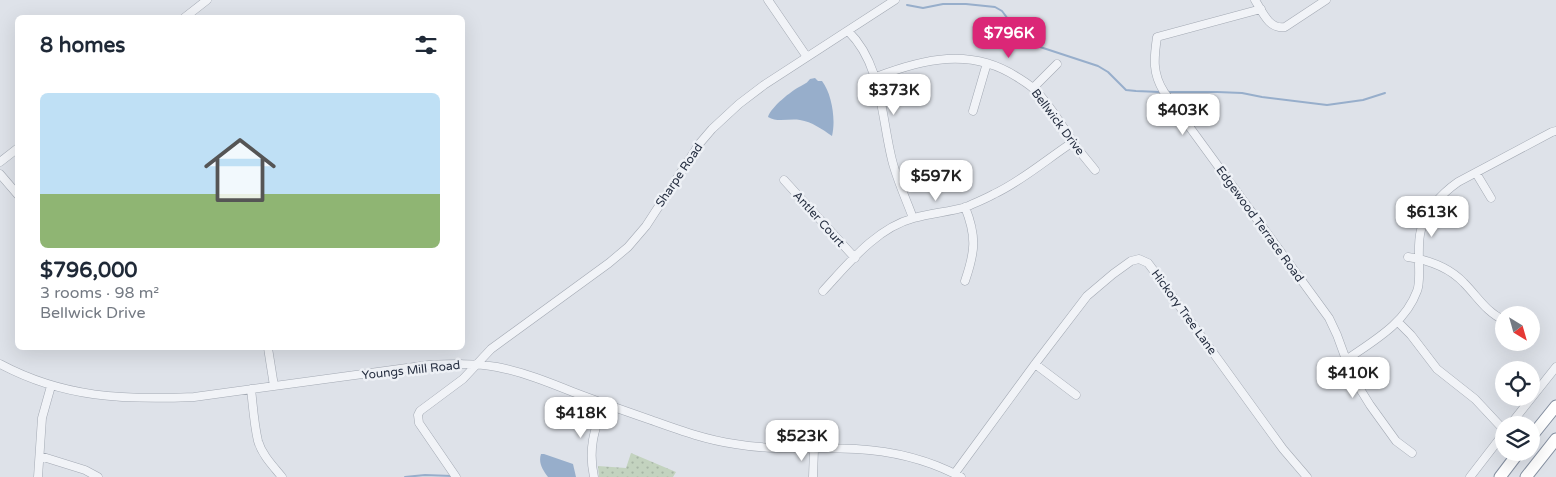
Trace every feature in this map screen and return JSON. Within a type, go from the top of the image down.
[{"type":"highway","points":[[1540,426],[1556,406]]},
{"type":"highway","points":[[1526,477],[1556,439]]},
{"type":"highway","points":[[1500,477],[1512,461]]},
{"type":"street","points":[[188,15],[206,0]]},
{"type":"street","points":[[768,0],[807,57]]},
{"type":"street","name":"Sharpe Road","points":[[456,477],[419,423],[418,415],[422,409],[463,379],[491,348],[628,247],[646,226],[686,164],[712,129],[739,104],[764,85],[895,0]]},
{"type":"street","points":[[1255,0],[1271,24],[1279,28],[1285,27],[1326,0]]},
{"type":"street","name":"Edgewood Terrace Road","points":[[1261,9],[1157,37],[1154,61],[1156,73],[1162,90],[1329,318],[1346,360]]},
{"type":"street","points":[[848,31],[857,39],[876,78],[895,172],[913,218]]},
{"type":"street","name":"Bellwick Drive","points":[[876,78],[941,58],[972,59],[1009,72],[1033,88],[1049,106],[1073,142],[1095,170]]},
{"type":"street","points":[[973,111],[987,63]]},
{"type":"street","points":[[1033,88],[1057,64]]},
{"type":"street","points":[[1412,453],[1396,441],[1370,405],[1352,376],[1346,360],[1391,329],[1398,322],[1418,290],[1421,231],[1426,218],[1437,200],[1446,190],[1544,136],[1556,132]]},
{"type":"street","points":[[823,291],[855,258],[877,238],[894,226],[913,218],[965,207],[1009,186],[1073,142]]},
{"type":"street","points":[[0,162],[15,150]]},
{"type":"street","points":[[1476,173],[1491,198]]},
{"type":"street","points":[[0,174],[15,192]]},
{"type":"street","name":"Antler Court","points":[[784,180],[855,258]]},
{"type":"street","points":[[965,207],[973,229],[972,260],[965,282]]},
{"type":"street","points":[[1408,257],[1432,262],[1452,274],[1463,282],[1495,316]]},
{"type":"street","name":"Hickory Tree Lane","points":[[958,475],[1035,364],[1093,290],[1131,261],[1139,259],[1148,263],[1154,270],[1283,449],[1307,477]]},
{"type":"street","points":[[1398,322],[1411,335],[1437,369],[1474,399],[1495,422]]},
{"type":"street","points":[[268,350],[274,386]]},
{"type":"street","name":"Youngs Mill Road","points":[[0,364],[30,379],[82,394],[138,398],[194,397],[429,365],[475,364],[496,367],[537,378],[682,432],[714,440],[750,446],[856,449],[886,452],[920,460],[958,475]]},
{"type":"street","points":[[1035,364],[1076,395]]},
{"type":"street","points":[[1517,416],[1556,367]]},
{"type":"street","points":[[38,477],[42,418],[51,386]]},
{"type":"street","points":[[251,389],[258,440],[262,451],[282,477]]},
{"type":"street","points":[[594,477],[591,457],[592,440],[604,404]]},
{"type":"street","points":[[1470,477],[1495,444]]},
{"type":"street","points":[[813,477],[814,449]]},
{"type":"street","points":[[40,456],[85,470],[98,477]]},
{"type":"green space","points":[[631,453],[676,472],[673,477],[599,477],[598,466],[626,468]]},
{"type":"water","points":[[815,78],[818,81],[822,81],[831,100],[834,122],[832,136],[817,126],[804,121],[776,120],[768,117],[777,104],[787,95],[810,79]]},
{"type":"water","points":[[541,454],[573,464],[576,477],[548,477],[541,463]]},
{"type":"waterway","points":[[907,5],[923,8],[943,4],[995,7],[1002,11],[1020,35],[1031,44],[1098,66],[1108,72],[1126,90],[1160,92]]},
{"type":"waterway","points":[[1167,92],[1242,93],[1327,105],[1363,100],[1385,93]]},
{"type":"waterway","points":[[405,477],[425,475],[452,476]]}]
